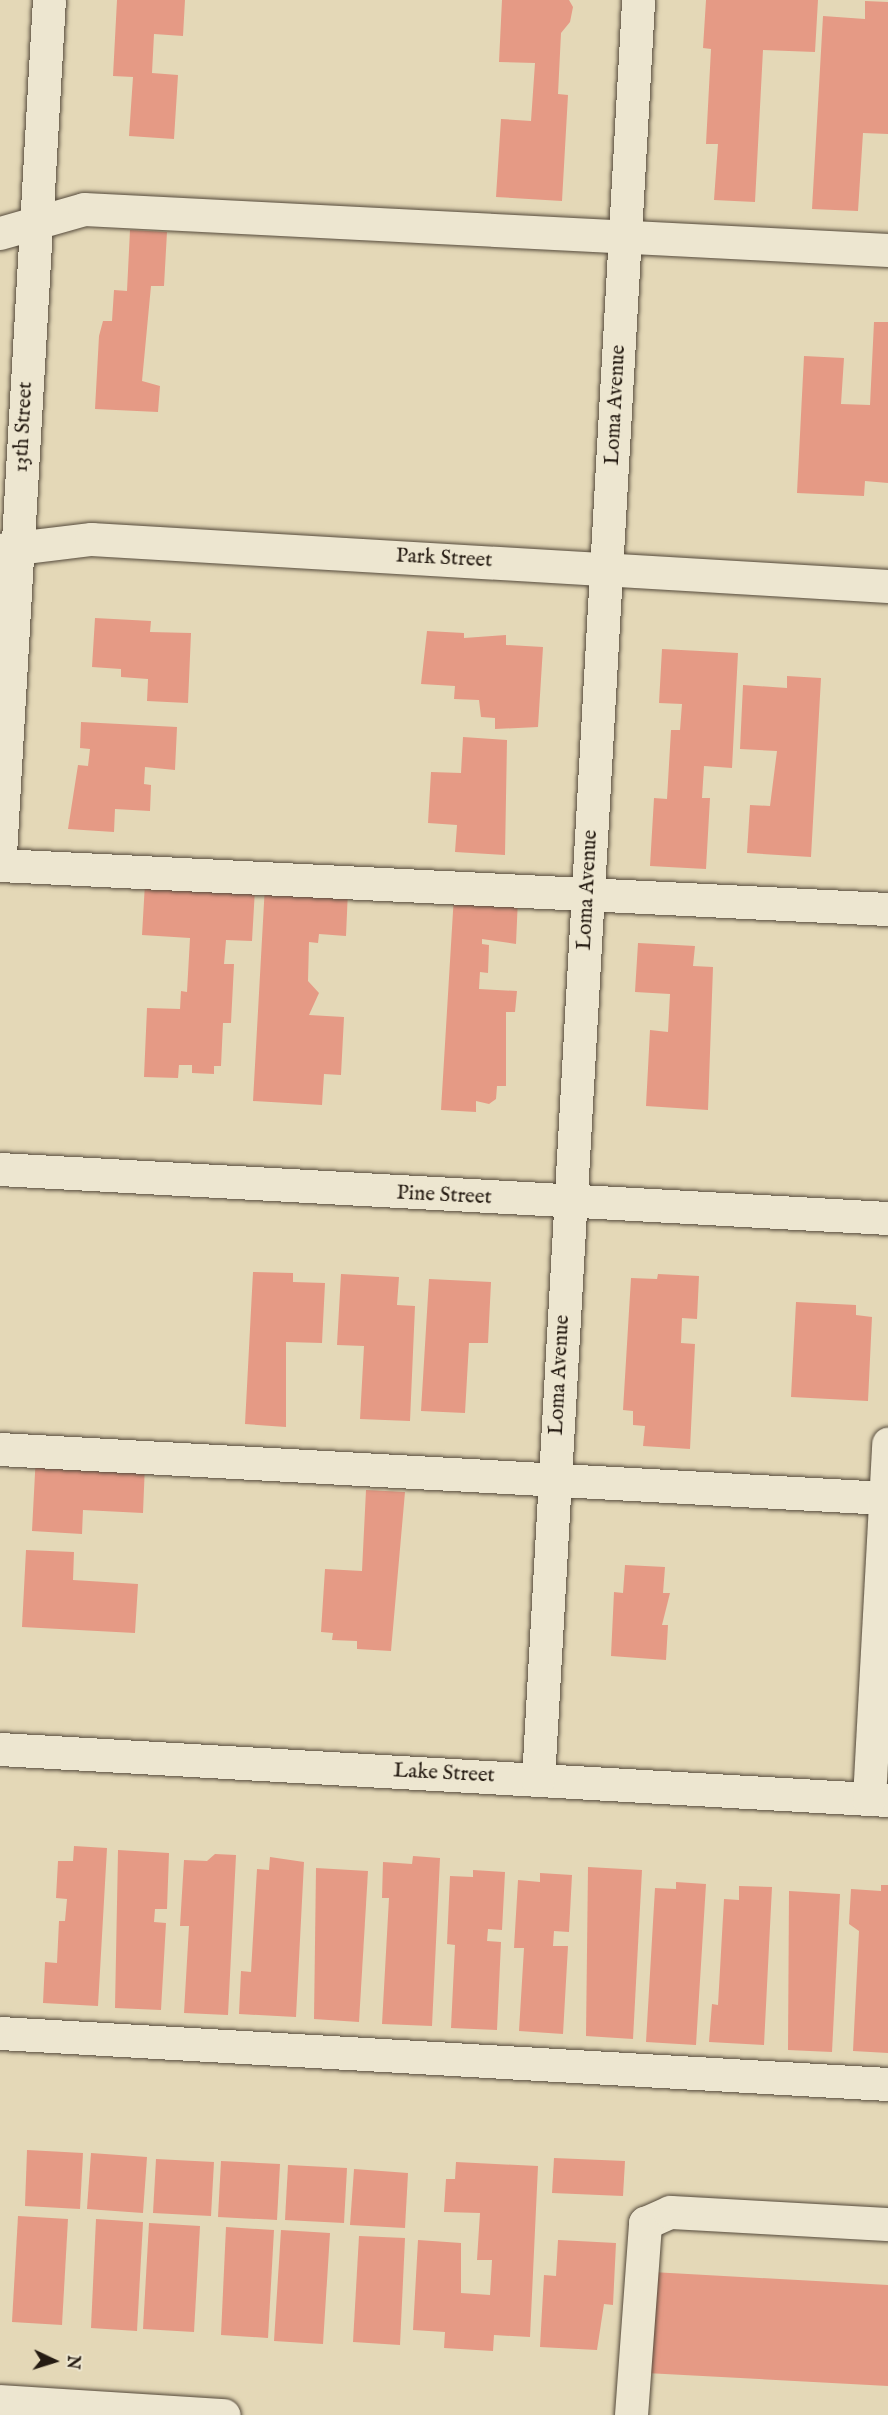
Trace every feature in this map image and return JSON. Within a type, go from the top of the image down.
[{"type":"street","name":"13th Street","points":[[0,854],[9,548],[36,219],[49,0]]},
{"type":"street","name":"Loma Avenue","points":[[538,1780],[638,0]]},
{"type":"street","points":[[0,233],[36,219],[84,209],[888,250]]},
{"type":"street","name":"Park Street","points":[[9,548],[91,539],[888,586]]},
{"type":"street","points":[[0,866],[888,909]]},
{"type":"street","name":"Pine Street","points":[[0,1169],[570,1203],[888,1218]]},
{"type":"street","points":[[879,1799],[888,1444]]},
{"type":"street","points":[[0,1449],[555,1477],[885,1498]]},
{"type":"street","name":"Lake Street","points":[[0,1749],[879,1799]]},
{"type":"street","points":[[0,2033],[888,2084]]},
{"type":"street","points":[[631,2415],[645,2223],[670,2212],[888,2224]]},
{"type":"street","points":[[0,2401],[224,2415]]},
{"type":"building","points":[[117,0],[185,0],[183,36],[154,34],[152,73],[178,75],[174,139],[129,136],[133,77],[113,76]]},
{"type":"building","points":[[502,0],[569,0],[573,7],[570,22],[561,33],[558,94],[568,95],[562,201],[496,197],[501,119],[531,121],[535,63],[499,62]]},
{"type":"building","points":[[706,0],[818,0],[815,52],[763,50],[755,202],[714,200],[718,144],[706,144],[711,49],[703,48]]},
{"type":"building","points":[[865,1],[888,2],[888,134],[863,133],[858,211],[812,209],[823,16],[865,19]]},
{"type":"building","points":[[130,230],[167,232],[164,286],[151,286],[142,381],[160,386],[158,412],[95,409],[99,336],[103,321],[112,321],[114,290],[127,291]]},
{"type":"building","points":[[874,322],[888,322],[888,483],[865,481],[864,496],[797,493],[804,356],[844,358],[841,404],[870,405]]},
{"type":"building","points":[[95,618],[151,621],[150,632],[191,633],[188,703],[147,701],[148,679],[121,677],[121,669],[92,667]]},
{"type":"building","points":[[427,631],[464,633],[464,638],[506,635],[506,645],[543,647],[538,727],[495,729],[495,718],[481,717],[479,700],[454,699],[455,686],[421,684]]},
{"type":"building","points":[[662,649],[738,653],[732,768],[704,766],[702,798],[710,798],[706,869],[650,866],[654,798],[667,799],[671,730],[680,730],[682,704],[659,703]]},
{"type":"building","points":[[787,676],[821,678],[811,857],[747,853],[750,805],[770,806],[777,751],[740,749],[743,685],[787,688]]},
{"type":"building","points":[[81,722],[177,727],[175,770],[145,767],[144,784],[151,785],[150,811],[115,809],[114,832],[68,829],[78,765],[88,766],[90,749],[80,748]]},
{"type":"building","points":[[463,737],[507,740],[505,855],[455,852],[457,825],[428,823],[431,772],[461,773]]},
{"type":"building","points":[[145,883],[255,889],[252,941],[226,940],[224,964],[234,964],[231,1023],[223,1023],[221,1066],[214,1066],[214,1074],[192,1073],[192,1065],[179,1065],[178,1078],[144,1077],[147,1008],[180,1009],[181,991],[187,992],[190,938],[142,935]]},
{"type":"building","points":[[265,885],[348,890],[346,936],[319,934],[318,943],[309,942],[308,981],[319,993],[309,1015],[344,1017],[341,1075],[324,1074],[322,1105],[253,1101]]},
{"type":"building","points":[[454,895],[518,898],[516,944],[482,939],[482,944],[489,945],[488,973],[480,972],[479,989],[517,991],[515,1012],[506,1012],[506,1086],[497,1086],[496,1099],[489,1104],[476,1101],[476,1112],[441,1110]]},
{"type":"building","points":[[638,943],[695,946],[693,966],[713,967],[708,1110],[646,1106],[650,1030],[668,1032],[670,994],[635,992]]},
{"type":"building","points":[[253,1272],[293,1273],[293,1282],[325,1283],[322,1343],[286,1342],[286,1427],[245,1424]]},
{"type":"building","points":[[341,1274],[399,1277],[397,1305],[415,1306],[410,1421],[360,1419],[364,1346],[337,1345]]},
{"type":"building","points":[[658,1274],[699,1276],[697,1319],[682,1318],[681,1343],[695,1344],[690,1449],[643,1446],[645,1426],[633,1425],[633,1411],[623,1410],[631,1278],[657,1279]]},
{"type":"building","points":[[429,1279],[491,1282],[488,1343],[469,1343],[465,1413],[421,1411]]},
{"type":"building","points":[[796,1302],[856,1305],[856,1315],[872,1317],[868,1401],[791,1397]]},
{"type":"building","points":[[36,1454],[145,1464],[143,1513],[83,1510],[82,1534],[32,1531]]},
{"type":"building","points":[[366,1490],[405,1492],[391,1651],[357,1649],[357,1641],[332,1640],[333,1633],[321,1632],[325,1569],[362,1571]]},
{"type":"building","points":[[26,1550],[74,1552],[73,1580],[138,1584],[135,1633],[22,1627]]},
{"type":"building","points":[[625,1565],[665,1567],[663,1593],[670,1593],[662,1625],[668,1625],[666,1660],[611,1656],[614,1592],[623,1593]]},
{"type":"building","points":[[74,1846],[107,1848],[98,2006],[43,2003],[45,1962],[57,1963],[59,1921],[65,1921],[67,1899],[56,1898],[58,1861],[73,1861]]},
{"type":"building","points":[[118,1850],[169,1853],[167,1909],[155,1909],[154,1922],[166,1923],[161,2010],[115,2008]]},
{"type":"building","points":[[215,1854],[236,1855],[228,2015],[184,2013],[189,1926],[180,1926],[184,1860],[207,1861]]},
{"type":"building","points":[[413,1856],[440,1858],[432,2026],[382,2024],[389,1898],[382,1898],[383,1862],[412,1864]]},
{"type":"building","points":[[270,1857],[304,1862],[296,2017],[239,2014],[241,1971],[251,1972],[257,1869],[269,1870]]},
{"type":"building","points":[[588,1867],[642,1870],[633,2039],[586,2036]]},
{"type":"building","points":[[316,1868],[368,1871],[359,2022],[314,2019]]},
{"type":"building","points":[[473,1870],[505,1872],[502,1930],[488,1929],[487,1941],[501,1942],[497,2030],[451,2028],[455,1945],[447,1944],[450,1876],[473,1877]]},
{"type":"building","points":[[540,1873],[572,1875],[569,1932],[554,1931],[553,1946],[568,1946],[563,2034],[519,2031],[524,1948],[514,1948],[518,1880],[540,1882]]},
{"type":"building","points":[[676,1882],[706,1884],[696,2045],[646,2042],[655,1888],[676,1889]]},
{"type":"building","points":[[881,1885],[888,1885],[888,2053],[853,2051],[859,1931],[849,1924],[851,1889],[881,1891]]},
{"type":"building","points":[[739,1886],[772,1887],[764,2045],[709,2042],[712,2004],[718,2005],[724,1899],[739,1900]]},
{"type":"building","points":[[789,1891],[840,1894],[832,2052],[788,2050]]},
{"type":"building","points":[[27,2150],[83,2153],[80,2209],[25,2206]]},
{"type":"building","points":[[91,2153],[147,2157],[143,2213],[87,2209]]},
{"type":"building","points":[[554,2158],[625,2161],[623,2196],[552,2193]]},
{"type":"building","points":[[156,2159],[214,2162],[211,2216],[153,2213]]},
{"type":"building","points":[[221,2161],[280,2164],[277,2220],[218,2217]]},
{"type":"building","points":[[456,2162],[538,2166],[530,2337],[494,2335],[493,2351],[444,2348],[445,2332],[413,2330],[418,2240],[461,2243],[461,2293],[490,2295],[492,2260],[477,2260],[480,2213],[444,2212],[446,2179],[455,2179]]},
{"type":"building","points":[[288,2165],[347,2168],[344,2223],[285,2220]]},
{"type":"building","points":[[354,2169],[408,2173],[405,2228],[350,2225]]},
{"type":"building","points":[[18,2216],[68,2219],[62,2325],[12,2322]]},
{"type":"building","points":[[96,2219],[143,2222],[137,2331],[91,2328]]},
{"type":"building","points":[[149,2223],[200,2226],[194,2332],[143,2329]]},
{"type":"building","points":[[226,2227],[274,2230],[268,2338],[221,2335]]},
{"type":"building","points":[[281,2230],[330,2233],[323,2344],[274,2341]]},
{"type":"building","points":[[359,2236],[405,2238],[400,2345],[353,2342]]},
{"type":"building","points":[[558,2240],[616,2243],[613,2305],[604,2304],[597,2350],[540,2347],[544,2275],[556,2276]]},
{"type":"building","points":[[652,2272],[888,2285],[888,2386],[646,2373]]}]
